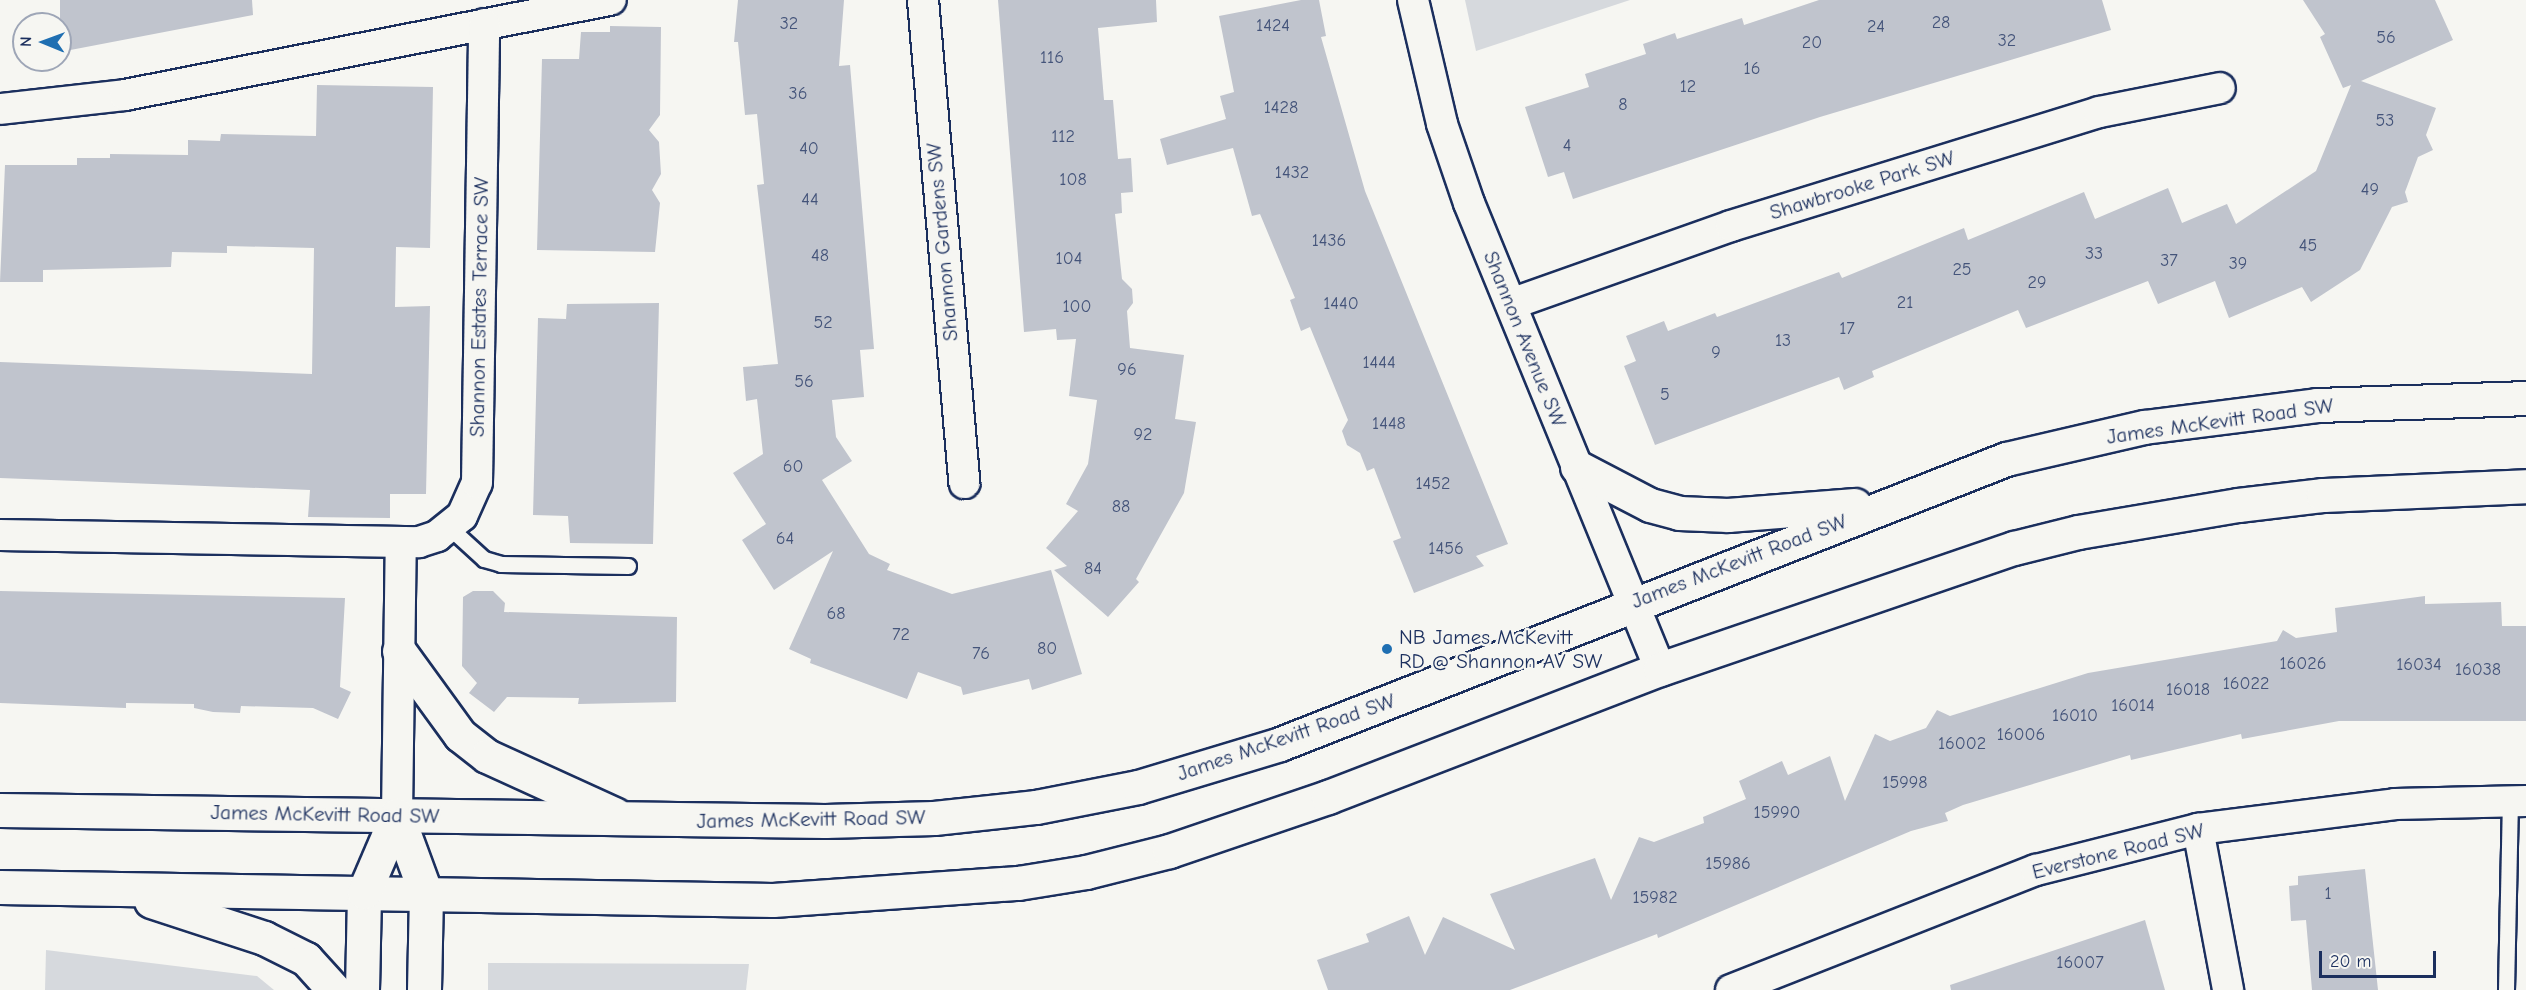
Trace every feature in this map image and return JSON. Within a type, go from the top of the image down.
[{"type":"main road","name":"James McKevitt Road SW","points":[[0,810],[627,819],[934,818],[1036,807],[1138,787],[1289,740],[1632,602],[2007,459],[2144,427],[2317,405],[2526,398]]},
{"type":"main road","points":[[1577,467],[1650,505],[1679,513],[1728,515],[1887,503]]},
{"type":"main road","points":[[0,887],[773,900],[1018,883],[1086,872],[1169,851],[1328,797],[1660,669],[1834,607],[2078,532],[2324,495],[2526,486]]},
{"type":"main road","points":[[399,651],[460,735],[487,756],[627,819]]},
{"type":"main road","points":[[362,990],[364,892],[396,815]]},
{"type":"main road","points":[[396,815],[426,894],[424,990]]},
{"type":"main road","points":[[109,889],[264,938],[306,959],[334,990]]},
{"type":"street","points":[[0,109],[125,95],[611,0]]},
{"type":"street","name":"Shannon Gardens SW","points":[[923,0],[964,483]]},
{"type":"street","name":"Shannon Avenue SW","points":[[1413,0],[1442,124],[1511,304],[1660,669]]},
{"type":"street","name":"Shannon Estates Terrace SW","points":[[0,535],[419,542],[450,528],[462,516],[477,483],[484,24]]},
{"type":"street","name":"Shawbrooke Park SW","points":[[1511,304],[1731,226],[2089,115],[2220,88]]},
{"type":"street","points":[[396,815],[401,542]]},
{"type":"street","name":"Everstone Road SW","points":[[1731,990],[2036,870],[2198,829],[2318,811],[2518,801]]},
{"type":"street","points":[[2198,829],[2228,990]]},
{"type":"lane","points":[[450,528],[484,559],[501,564],[628,566]]},
{"type":"lane","points":[[2506,990],[2518,801]]},
{"type":"shaded area","points":[[1465,0],[1630,0],[1476,51]]},
{"type":"shaded area","points":[[46,950],[257,976],[274,990],[45,990]]},
{"type":"shaded area","points":[[488,963],[749,964],[746,990],[488,990]]},
{"type":"building","points":[[60,0],[252,0],[253,15],[72,50],[72,12],[60,12]]},
{"type":"building","points":[[738,0],[844,0],[839,66],[850,65],[874,349],[860,350],[864,397],[832,400],[836,437],[852,461],[822,480],[869,554],[890,564],[887,570],[952,594],[1051,570],[1082,674],[1032,690],[1029,679],[963,695],[961,687],[918,672],[907,699],[810,663],[811,659],[789,649],[833,551],[774,590],[742,540],[766,524],[733,473],[763,454],[757,399],[746,401],[743,367],[778,364],[757,185],[764,184],[757,114],[745,115],[738,42],[734,42]]},
{"type":"building","points":[[998,0],[1156,0],[1157,22],[1098,28],[1104,100],[1113,100],[1118,159],[1131,158],[1133,192],[1121,193],[1122,213],[1115,214],[1122,279],[1132,289],[1133,303],[1127,311],[1130,348],[1184,355],[1175,419],[1196,422],[1184,493],[1136,579],[1139,582],[1108,617],[1054,570],[1067,566],[1046,548],[1078,511],[1066,504],[1088,464],[1097,400],[1069,396],[1076,339],[1057,340],[1056,329],[1024,332]]},
{"type":"building","points":[[1301,0],[1319,0],[1326,36],[1321,37],[1365,191],[1508,544],[1476,556],[1484,566],[1414,593],[1393,541],[1401,538],[1374,468],[1367,471],[1360,453],[1347,445],[1342,431],[1348,420],[1310,327],[1301,331],[1290,300],[1295,298],[1260,214],[1252,216],[1233,148],[1167,165],[1160,139],[1226,119],[1220,96],[1234,92],[1219,16]]},
{"type":"building","points":[[1819,0],[2102,0],[2111,30],[1820,117],[1573,199],[1564,172],[1548,177],[1525,107],[1589,87],[1585,74],[1646,54],[1643,44],[1675,33],[1677,39],[1742,18],[1744,25]]},
{"type":"building","points":[[2303,0],[2435,0],[2453,40],[2361,81],[2436,108],[2426,135],[2433,150],[2418,157],[2405,192],[2408,202],[2392,207],[2360,270],[2311,302],[2302,287],[2229,318],[2215,281],[2158,304],[2148,281],[2026,328],[2018,310],[1872,371],[1874,377],[1844,390],[1839,377],[1655,445],[1624,366],[1636,361],[1626,336],[1664,321],[1668,331],[1715,313],[1717,317],[1839,272],[1842,278],[1964,228],[1968,240],[2084,192],[2095,219],[2168,188],[2182,223],[2227,204],[2236,224],[2316,171],[2351,85],[2343,88],[2320,37],[2325,34]]},
{"type":"building","points":[[610,26],[661,27],[660,115],[649,130],[659,142],[661,174],[652,190],[660,203],[655,252],[537,250],[542,59],[579,59],[581,32],[610,32]]},
{"type":"building","points":[[317,85],[433,87],[430,248],[396,247],[395,307],[430,306],[426,494],[390,494],[390,518],[308,517],[310,490],[0,478],[0,362],[312,374],[314,248],[227,246],[227,253],[172,252],[171,267],[43,270],[43,282],[0,282],[5,165],[77,165],[77,158],[110,158],[110,154],[188,155],[188,140],[220,141],[221,134],[316,136]]},
{"type":"building","points":[[659,303],[653,544],[570,543],[568,516],[533,515],[538,318],[566,319],[567,304]]},
{"type":"building","points":[[0,591],[345,598],[340,687],[351,692],[338,719],[313,708],[241,706],[240,713],[213,712],[194,708],[194,704],[126,703],[126,708],[0,703]]},
{"type":"building","points":[[473,591],[493,591],[505,603],[504,612],[677,617],[676,702],[578,704],[579,698],[507,697],[494,712],[469,693],[477,683],[462,666],[463,597]]},
{"type":"building","points":[[2425,596],[2425,604],[2501,602],[2502,626],[2526,626],[2526,721],[2339,721],[2242,739],[2241,734],[2131,760],[2130,755],[1963,805],[1945,813],[1948,821],[1911,831],[1658,938],[1657,934],[1510,990],[1328,990],[1317,960],[1369,942],[1366,934],[1409,916],[1425,955],[1443,917],[1515,950],[1490,894],[1595,858],[1611,900],[1639,837],[1654,842],[1704,823],[1703,817],[1746,799],[1739,781],[1782,761],[1788,775],[1830,756],[1845,801],[1875,734],[1890,741],[1926,728],[1937,710],[1950,716],[2088,673],[2277,641],[2283,630],[2296,638],[2337,632],[2335,608]]},
{"type":"building","points":[[2365,869],[2378,990],[2312,990],[2306,920],[2291,921],[2289,886],[2298,885],[2298,876]]},
{"type":"building","points":[[2145,920],[2165,990],[1951,990],[1950,985]]},
{"type":"place","name":"NB James McKevitt RD @ Shannon AV SW","points":[[1387,649]]}]
